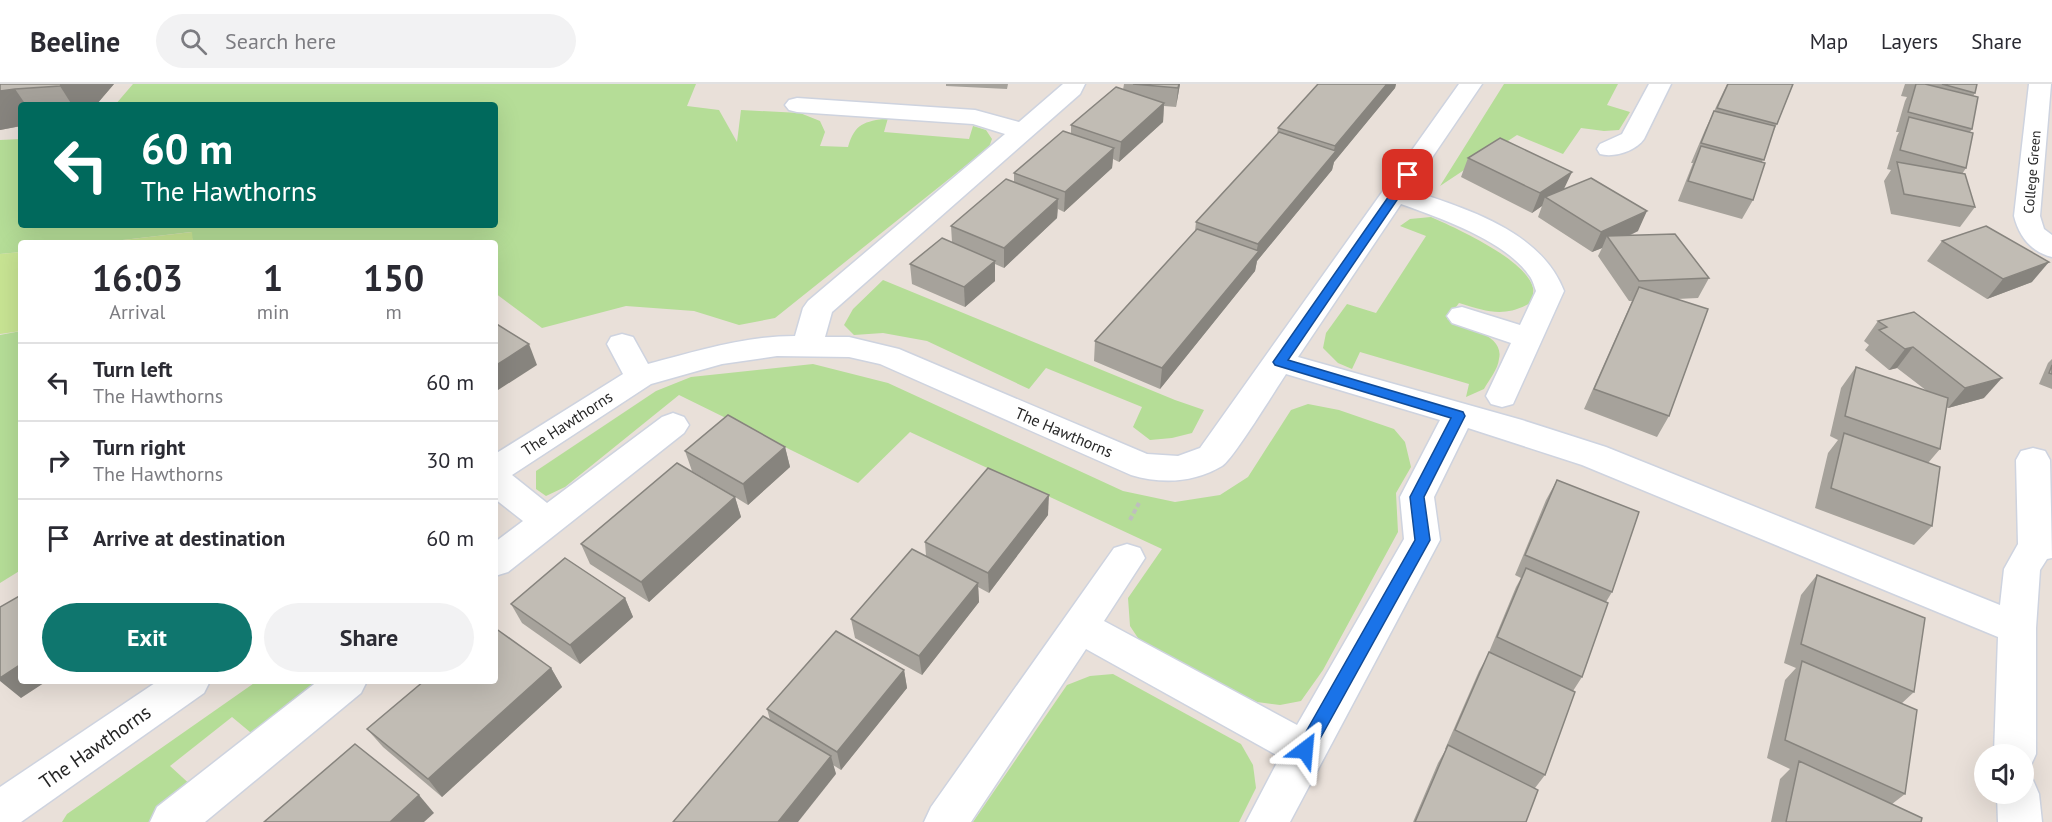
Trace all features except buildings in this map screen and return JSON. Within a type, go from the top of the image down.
[{"type":"street","points":[[808,345],[818,308],[1072,89],[1074,84]]},
{"type":"street","points":[[1609,149],[1632,139],[1660,84]]},
{"type":"street","name":"College Green","points":[[2040,84],[2027,216],[2031,232],[2052,249]]},
{"type":"street","name":"The Hawthorns","points":[[498,468],[640,377],[721,354],[777,346],[808,345],[849,347],[888,356],[1143,466],[1180,469],[1212,458],[1465,92]]},
{"type":"street","points":[[797,105],[841,114],[975,117],[1022,131]]},
{"type":"street","points":[[1396,194],[1441,209],[1497,237],[1539,267],[1550,291],[1502,396]]},
{"type":"street","points":[[1462,316],[1527,338]]},
{"type":"street","points":[[622,344],[640,377]]},
{"type":"street","points":[[1280,362],[1458,416],[1522,432],[1594,456],[2017,628]]},
{"type":"street","points":[[1268,822],[1305,750],[1422,540],[1417,497],[1458,416]]},
{"type":"street","points":[[498,560],[673,425]]},
{"type":"street","points":[[2015,744],[2017,628],[2022,569],[2044,545],[2033,460]]},
{"type":"street","points":[[498,482],[546,521]]},
{"type":"street","points":[[946,822],[1127,558]]},
{"type":"street","points":[[1081,627],[1305,750]]},
{"type":"street","name":"The Hawthorns","points":[[0,812],[186,684]]},
{"type":"street","points":[[172,822],[343,684]]},
{"type":"street","points":[[2019,804],[2020,822]]},
{"type":"path","points":[[1127,558],[1116,542],[1138,507],[1143,466]]},
{"type":"green space","points":[[133,84],[696,84],[687,106],[719,110],[737,142],[741,110],[800,113],[820,121],[825,132],[820,146],[848,147],[857,128],[888,118],[884,132],[969,139],[973,126],[986,130],[992,139],[989,147],[775,318],[739,325],[694,311],[626,306],[542,328],[498,295],[498,240],[192,240],[191,232],[123,240],[18,240],[18,252],[0,254],[0,140],[18,139],[18,228],[498,228],[498,102],[118,102]]},
{"type":"green space","points":[[1504,84],[1618,84],[1607,105],[1630,112],[1619,130],[1581,128],[1563,154],[1517,135],[1440,186]]},
{"type":"green space","points":[[1431,217],[1473,237],[1505,256],[1528,277],[1533,288],[1532,302],[1522,307],[1496,312],[1459,303],[1447,319],[1489,337],[1496,343],[1499,350],[1497,367],[1484,389],[1466,397],[1469,384],[1360,352],[1352,369],[1338,363],[1323,348],[1326,333],[1347,304],[1376,313],[1426,236],[1400,226],[1410,219]]},
{"type":"green space","points":[[192,232],[193,240],[123,240]]},
{"type":"green space","points":[[18,252],[18,331],[0,334],[0,254]]},
{"type":"green space","points":[[883,280],[1204,410],[1192,433],[1150,440],[1133,427],[1142,407],[1046,368],[1029,389],[927,341],[883,333],[854,335],[844,325],[853,309]]},
{"type":"green space","points":[[18,332],[18,572],[0,583],[0,335]]},
{"type":"green space","points":[[813,364],[888,383],[1123,491],[1175,502],[1220,495],[1248,477],[1291,410],[1308,404],[1339,410],[1394,429],[1405,442],[1411,467],[1396,493],[1398,532],[1323,670],[1301,701],[1280,705],[1257,702],[1142,644],[1130,626],[1128,598],[1162,549],[910,432],[858,483],[679,395],[565,487],[546,496],[536,489],[536,471],[656,391],[691,377]]},
{"type":"green space","points":[[1113,674],[1241,744],[1253,765],[1256,788],[1239,822],[973,822],[1067,685],[1090,676]]},
{"type":"green space","points":[[253,684],[318,684],[256,737],[232,717],[170,766],[194,788],[155,822],[62,822],[67,814]]},
{"type":"route","points":[[1305,750],[1422,540],[1417,497],[1458,416],[1280,362],[1408,175]]}]
